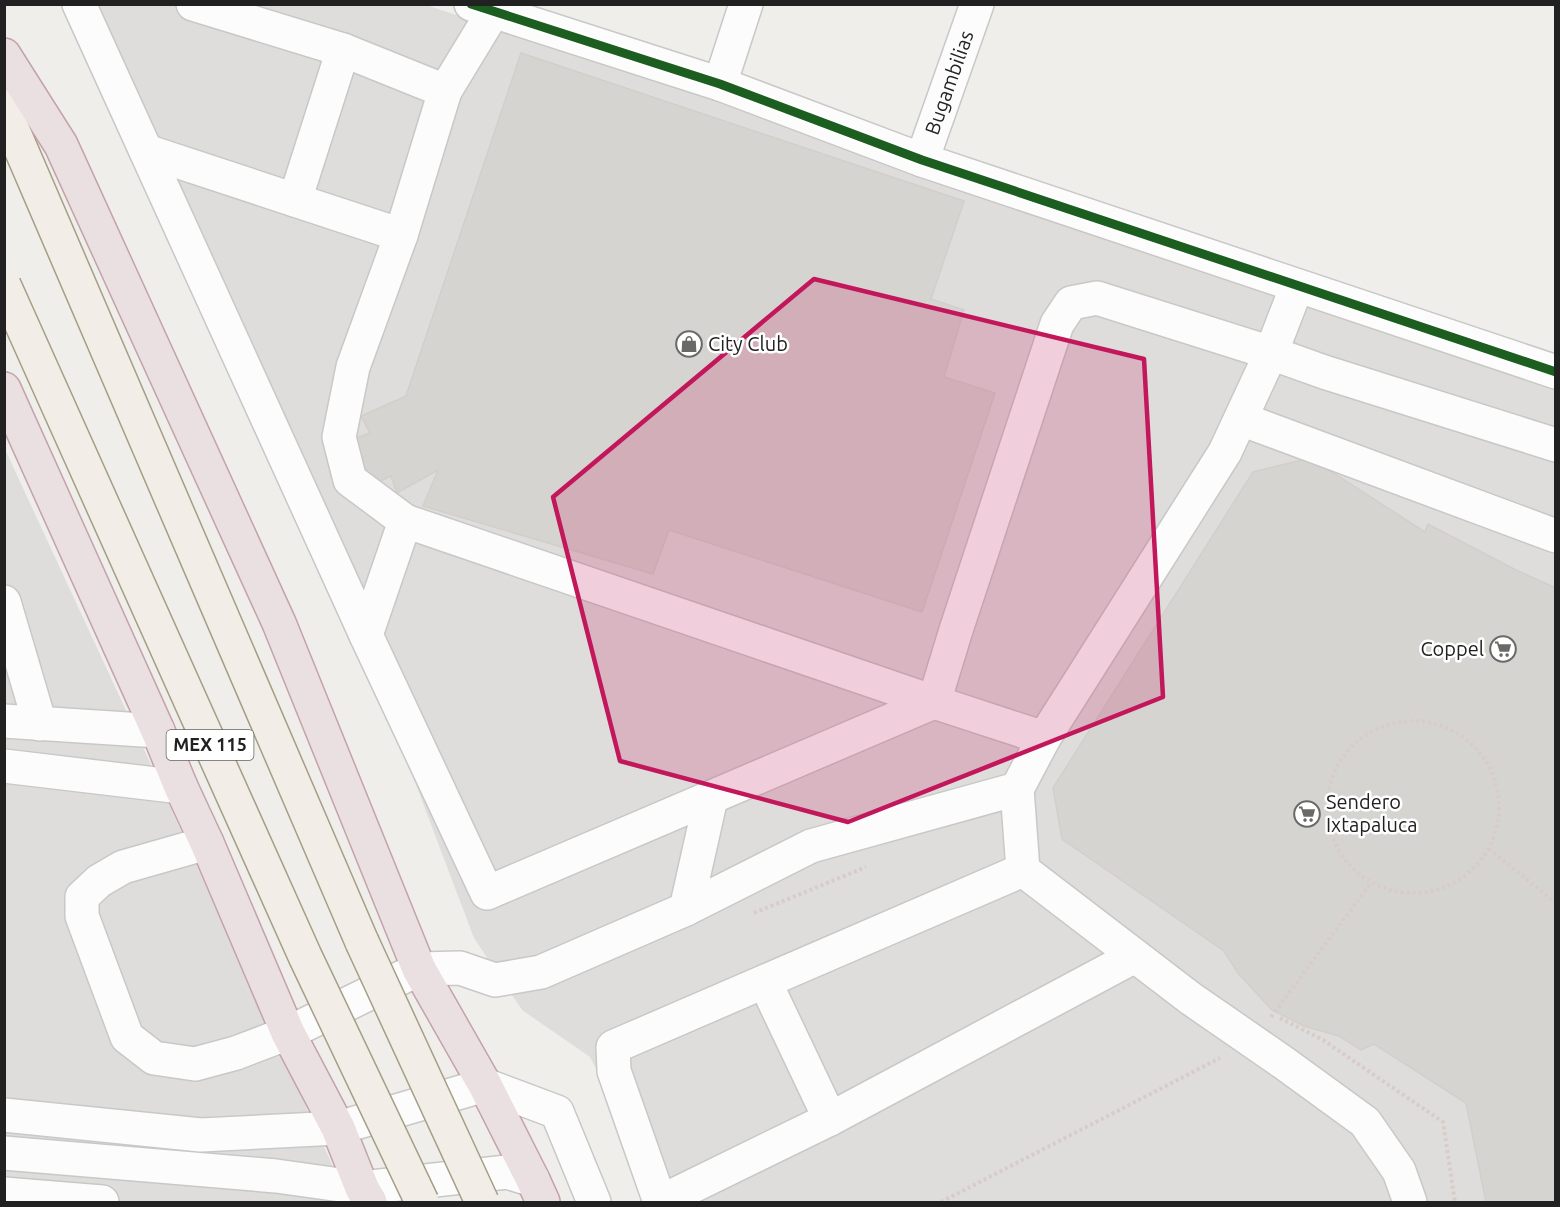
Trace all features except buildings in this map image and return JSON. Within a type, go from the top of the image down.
[{"type":"highway","points":[[4,55],[61,146],[279,623],[419,969],[485,1085],[538,1191]]},
{"type":"highway","points":[[4,389],[158,731],[288,1033],[338,1128],[366,1195]]},
{"type":"main road","name":"MEX 115","points":[[4,106],[15,137],[362,942],[482,1203]]},
{"type":"main road","name":"MEX 115","points":[[4,285],[300,945],[422,1203]]},
{"type":"street","points":[[79,4],[366,635],[488,893],[934,702],[1057,324],[1071,303],[1097,297],[1556,445]]},
{"type":"street","points":[[193,4],[343,50],[445,91]]},
{"type":"street","points":[[720,84],[746,4]]},
{"type":"street","name":"Bugambilias","points":[[922,160],[977,4]]},
{"type":"street","points":[[1044,738],[405,521],[350,480],[339,437],[353,367],[401,235],[445,91],[482,8],[720,84],[922,160],[1556,372]]},
{"type":"street","points":[[295,200],[343,50]]},
{"type":"street","points":[[146,151],[401,235]]},
{"type":"street","points":[[1297,286],[1271,353],[1225,452],[1044,738],[1017,789],[1023,870],[1190,998],[1365,1122],[1399,1171],[1410,1203]]},
{"type":"street","points":[[1241,419],[1556,536]]},
{"type":"street","points":[[366,635],[405,521]]},
{"type":"street","points":[[4,602],[40,724]]},
{"type":"street","points":[[4,721],[158,731]]},
{"type":"street","points":[[4,766],[181,787]]},
{"type":"street","points":[[207,843],[123,867],[99,880],[82,897],[82,916],[127,1037],[154,1058],[195,1064],[236,1053],[288,1033],[419,969],[460,968],[495,980],[541,972],[686,909],[811,846],[1017,789]]},
{"type":"street","points":[[686,909],[711,798]]},
{"type":"street","points":[[1023,870],[613,1047],[614,1071],[660,1203],[830,1119],[1135,956]]},
{"type":"street","points":[[765,982],[830,1119]]},
{"type":"street","points":[[4,1115],[201,1135],[338,1128],[485,1085],[557,1112],[594,1203]]},
{"type":"street","points":[[4,1153],[276,1176],[366,1195],[507,1172],[538,1191]]},
{"type":"street","points":[[4,1194],[102,1203]]},
{"type":"path","points":[[1418,720],[1446,726],[1471,742],[1490,765],[1499,793],[1499,822],[1489,849],[1472,871],[1449,886],[1423,893],[1396,892],[1371,883],[1348,865],[1332,840],[1325,812],[1329,782],[1341,756],[1362,736],[1389,723],[1418,720]]},
{"type":"path","points":[[1489,849],[1556,903]]},
{"type":"path","points":[[753,914],[874,863]]},
{"type":"path","points":[[941,1203],[1252,1041],[1371,883]]},
{"type":"path","points":[[1264,1008],[1273,1015],[1323,1040],[1443,1122],[1455,1203]]},
{"type":"highlighted area","points":[[814,279],[1144,359],[1163,697],[848,822],[620,761],[553,497]]},
{"type":"shaded area","points":[[68,5],[426,5],[1555,379],[1555,1202],[663,1202],[590,1057],[522,1010],[474,938],[376,679]]},
{"type":"shaded area","points":[[4,447],[148,758],[349,1202],[5,1202]]},
{"type":"cycle path","points":[[471,4],[720,84],[922,160],[1556,372]]},
{"type":"place","name":"City Club","points":[[689,344]]},
{"type":"place","name":"Coppel","points":[[1503,649]]},
{"type":"place","name":"Sendero Ixtapaluca","points":[[1307,814]]}]
